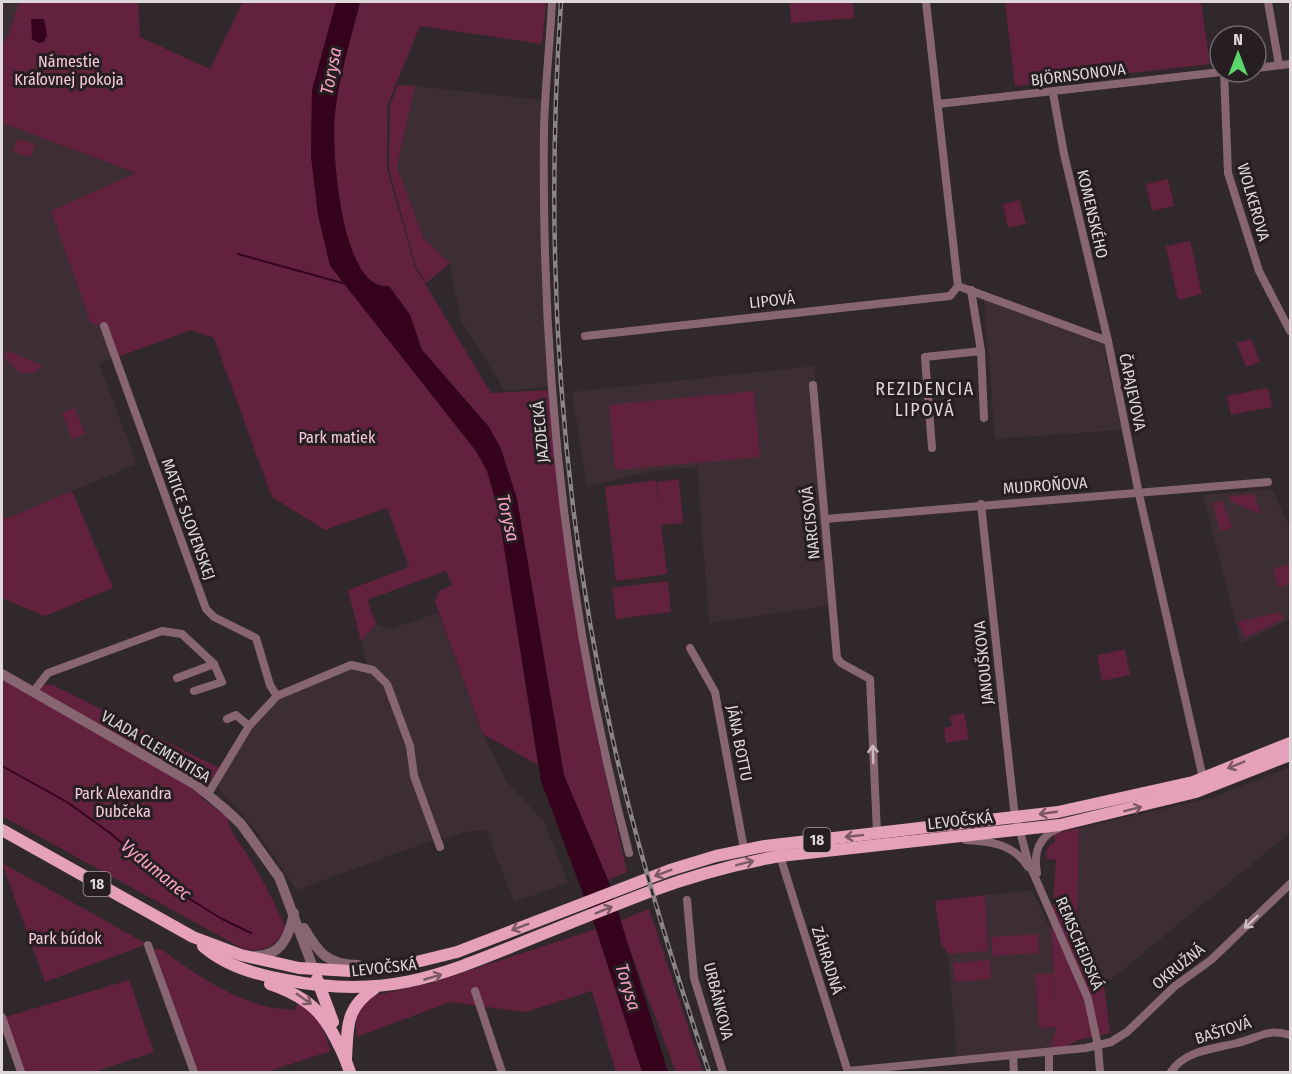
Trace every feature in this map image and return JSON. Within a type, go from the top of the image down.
[{"type":"main road","name":"LEVOČSKÁ","points":[[2,830],[193,937],[241,955],[314,970],[380,969],[433,959],[670,870],[744,849],[1016,818],[1098,804],[1203,778],[1290,743]]},
{"type":"main road","name":"LEVOČSKÁ","points":[[193,937],[207,950],[233,965],[274,978],[320,986],[376,987],[428,979],[683,879],[780,856],[1019,831],[1076,822],[1196,792],[1290,755]]},
{"type":"main road","points":[[233,965],[257,979],[305,999],[326,1020],[346,1060]]},
{"type":"main road","points":[[314,970],[350,1072]]},
{"type":"main road","points":[[346,1060],[351,1013],[355,1004],[376,987]]},
{"type":"street","name":"JAZDECKÁ","points":[[552,2],[544,128],[549,349],[558,467],[591,685],[629,853]]},
{"type":"street","points":[[926,2],[958,286]]},
{"type":"street","points":[[1268,2],[1279,65]]},
{"type":"street","points":[[1268,66],[1290,64]]},
{"type":"street","name":"BJÖRNSONOVA","points":[[938,104],[1053,93],[1208,74]]},
{"type":"street","name":"WOLKEROVA","points":[[1223,84],[1228,173],[1259,271],[1290,332]]},
{"type":"street","name":"KOMENSKÉHO","points":[[1053,93],[1064,154],[1108,340]]},
{"type":"street","name":"ČAPAJEVOVA","points":[[958,286],[1073,330],[1108,340],[1139,494],[1203,778]]},
{"type":"street","name":"LIPOVÁ","points":[[585,336],[950,296],[958,286]]},
{"type":"street","points":[[971,290],[981,351],[984,418]]},
{"type":"street","name":"MATICE SLOVENSKEJ","points":[[104,326],[206,609],[214,617],[256,638],[270,685],[277,696]]},
{"type":"street","points":[[932,448],[925,357],[981,351]]},
{"type":"street","name":"NARCISOVÁ","points":[[813,385],[837,658],[841,663],[870,678],[877,834]]},
{"type":"street","name":"MUDROŇOVA","points":[[825,519],[981,504],[1139,494],[1268,482]]},
{"type":"street","name":"JANOUŠKOVA","points":[[981,504],[1019,831]]},
{"type":"street","points":[[33,692],[48,673],[159,632],[182,634],[214,664],[222,682],[194,691]]},
{"type":"street","name":"JÁNA BOTTU","points":[[690,648],[715,692],[744,849]]},
{"type":"street","points":[[177,678],[214,664]]},
{"type":"street","points":[[208,794],[249,726],[277,696],[351,665],[373,670],[387,684],[410,746],[414,776],[440,847]]},
{"type":"street","name":"VLADA CLEMENTISA","points":[[2,675],[208,794],[241,824],[266,857],[286,891],[314,970]]},
{"type":"street","points":[[227,719],[237,715],[249,726]]},
{"type":"street","name":"REMSCHEIDSKÁ","points":[[1040,888],[1035,864],[1036,851],[1047,834],[1076,822]]},
{"type":"street","name":"REMSCHEIDSKÁ","points":[[1019,831],[1040,888]]},
{"type":"street","name":"REMSCHEIDSKÁ","points":[[939,839],[982,841],[1004,846],[1026,863],[1080,974],[1098,1046]]},
{"type":"street","name":"ZÁHRADNÁ","points":[[780,856],[848,1072]]},
{"type":"street","name":"OKRUŽNÁ","points":[[848,1072],[1098,1046],[1127,1032],[1175,986],[1211,960],[1290,884]]},
{"type":"street","name":"URBÁNKOVA","points":[[687,900],[694,978],[723,1072]]},
{"type":"street","points":[[241,955],[264,956],[274,952],[286,941],[294,912]]},
{"type":"street","points":[[294,912],[314,947],[332,962],[356,965],[433,959]]},
{"type":"street","points":[[148,945],[194,1072]]},
{"type":"street","points":[[475,991],[502,1072]]},
{"type":"street","points":[[2,1019],[21,1072]]},
{"type":"street","name":"BAŠTOVÁ","points":[[1171,1072],[1183,1061],[1211,1047],[1239,1043],[1265,1032],[1276,1031],[1290,1035]]},
{"type":"street","points":[[1098,1046],[1100,1072]]},
{"type":"street","points":[[1049,1052],[1049,1072]]},
{"type":"street","points":[[1013,1055],[1014,1072]]},
{"type":"shaded area","points":[[2,2],[19,2],[9,34],[2,47]]},
{"type":"shaded area","points":[[415,86],[542,100],[548,387],[505,391],[460,319],[450,263],[424,239],[397,167]]},
{"type":"shaded area","points":[[2,123],[137,174],[191,329],[99,364],[137,464],[5,519],[2,508]]},
{"type":"shaded area","points":[[984,298],[1102,340],[1122,430],[995,439]]},
{"type":"shaded area","points":[[814,366],[834,605],[709,623],[697,467],[652,471],[587,487],[572,392]]},
{"type":"shaded area","points":[[1272,489],[1290,528],[1290,619],[1241,644],[1203,495]]},
{"type":"shaded area","points":[[438,613],[483,734],[507,782],[544,821],[568,883],[514,902],[486,830],[465,832],[447,839],[441,837],[297,890],[255,829],[219,789],[219,768],[275,695],[349,667],[369,673],[361,641],[376,624],[390,629]]},
{"type":"shaded area","points":[[1290,767],[1290,833],[1104,985],[1077,920],[1079,828],[1211,798]]},
{"type":"shaded area","points":[[1032,890],[1051,931],[1058,1023],[1049,1052],[957,1059],[948,954],[988,951],[985,895]]},
{"type":"green space","points":[[19,2],[138,2],[140,37],[210,69],[243,2],[336,2],[312,90],[311,156],[318,215],[330,265],[476,451],[487,471],[498,509],[538,765],[483,734],[435,602],[439,591],[452,585],[446,571],[367,600],[376,624],[361,641],[348,590],[409,567],[387,508],[325,530],[272,497],[214,338],[191,330],[115,358],[104,326],[91,323],[51,211],[136,173],[2,123],[2,47],[9,34]]},
{"type":"green space","points":[[360,2],[546,2],[542,44],[420,26],[387,106],[387,169],[415,267],[491,393],[550,390],[561,512],[578,632],[627,872],[608,880],[564,775],[517,499],[501,449],[489,427],[422,350],[410,315],[389,286],[372,282],[359,267],[342,216],[335,159],[335,103]]},
{"type":"green space","points":[[790,2],[853,2],[854,18],[791,23]]},
{"type":"green space","points":[[1005,2],[1201,2],[1208,64],[1015,86]]},
{"type":"green space","points":[[398,85],[415,86],[397,167],[424,239],[450,263],[426,283],[416,266],[389,170],[390,105]]},
{"type":"green space","points":[[17,139],[35,144],[31,157],[13,152]]},
{"type":"green space","points":[[1168,179],[1174,206],[1152,211],[1146,184]]},
{"type":"green space","points":[[1020,200],[1026,224],[1008,228],[1003,204]]},
{"type":"green space","points":[[1190,241],[1202,294],[1178,300],[1166,246]]},
{"type":"green space","points":[[1251,339],[1260,362],[1246,367],[1237,343]]},
{"type":"green space","points":[[7,350],[43,366],[33,373],[20,373],[5,359]]},
{"type":"green space","points":[[1268,388],[1272,407],[1231,415],[1227,396]]},
{"type":"green space","points":[[754,391],[760,457],[615,470],[609,405]]},
{"type":"green space","points":[[75,408],[85,434],[72,439],[62,413]]},
{"type":"green space","points":[[679,479],[683,523],[661,525],[667,574],[616,581],[605,487],[656,480],[659,505],[657,482]]},
{"type":"green space","points":[[72,491],[113,588],[45,616],[2,598],[2,508],[5,519]]},
{"type":"green space","points":[[1254,494],[1261,514],[1231,502],[1230,496]]},
{"type":"green space","points":[[1222,501],[1233,528],[1220,531],[1213,503]]},
{"type":"green space","points":[[1290,564],[1290,584],[1278,587],[1273,569]]},
{"type":"green space","points":[[668,581],[671,612],[616,619],[612,588]]},
{"type":"green space","points":[[1280,612],[1284,619],[1245,638],[1238,622]]},
{"type":"green space","points":[[1125,649],[1130,675],[1102,681],[1097,655]]},
{"type":"green space","name":"Park Alexandra Dubčeka","points":[[2,674],[21,685],[53,685],[219,768],[200,797],[227,817],[234,834],[278,910],[285,928],[277,940],[263,949],[243,949],[2,816]]},
{"type":"green space","points":[[964,713],[969,739],[946,743],[944,728],[952,726],[950,716]]},
{"type":"green space","points":[[1079,828],[1077,920],[1104,985],[1110,1033],[1078,1040],[1057,1052],[1049,1051],[1057,1027],[1039,1028],[1035,974],[1053,973],[1057,1024],[1051,931],[1056,860],[1047,859],[1046,852],[1051,843],[1055,843],[1054,833]]},
{"type":"green space","name":"Park búdok","points":[[2,863],[147,944],[45,982]]},
{"type":"green space","points":[[985,895],[988,951],[948,954],[941,943],[935,901]]},
{"type":"green space","points":[[649,909],[703,1072],[676,1072],[619,921]]},
{"type":"green space","points":[[596,929],[642,1072],[616,1072],[592,991],[526,1012],[450,1002],[357,1037],[355,1014],[367,997],[431,983]]},
{"type":"green space","points":[[1038,934],[1039,953],[992,956],[991,937]]},
{"type":"green space","points":[[154,949],[161,949],[207,981],[241,998],[276,1008],[295,1010],[297,1004],[316,1011],[331,1051],[267,1072],[197,1072]]},
{"type":"green space","points":[[990,960],[991,979],[955,982],[953,963]]},
{"type":"green space","points":[[129,980],[154,1052],[94,1072],[24,1072],[5,1017]]},
{"type":"water","name":"Torysa","points":[[336,2],[360,2],[339,86],[334,131],[342,215],[350,243],[360,266],[373,282],[389,286],[410,315],[422,350],[489,427],[501,449],[517,499],[564,775],[608,880],[668,1072],[642,1072],[596,929],[541,781],[498,509],[487,471],[476,451],[330,266],[318,215],[311,156],[312,90]]},
{"type":"water","points":[[31,19],[44,19],[47,35],[44,42],[38,43],[32,39]]},
{"type":"waterway","points":[[238,254],[346,284]]},
{"type":"waterway","name":"Vydumanec","points":[[2,766],[67,802],[110,833],[185,896],[222,919],[251,933]]},
{"type":"railway","points":[[561,2],[554,187],[556,279],[560,371],[579,554],[612,736],[632,821],[656,906],[709,1072]]},
{"type":"district","name":"REZIDENCIA LIPOVÁ","points":[[925,399]]},
{"type":"park label","name":"Námestie Kráľovnej pokoja","points":[[69,70]]},
{"type":"park label","name":"Park matiek","points":[[337,437]]}]
